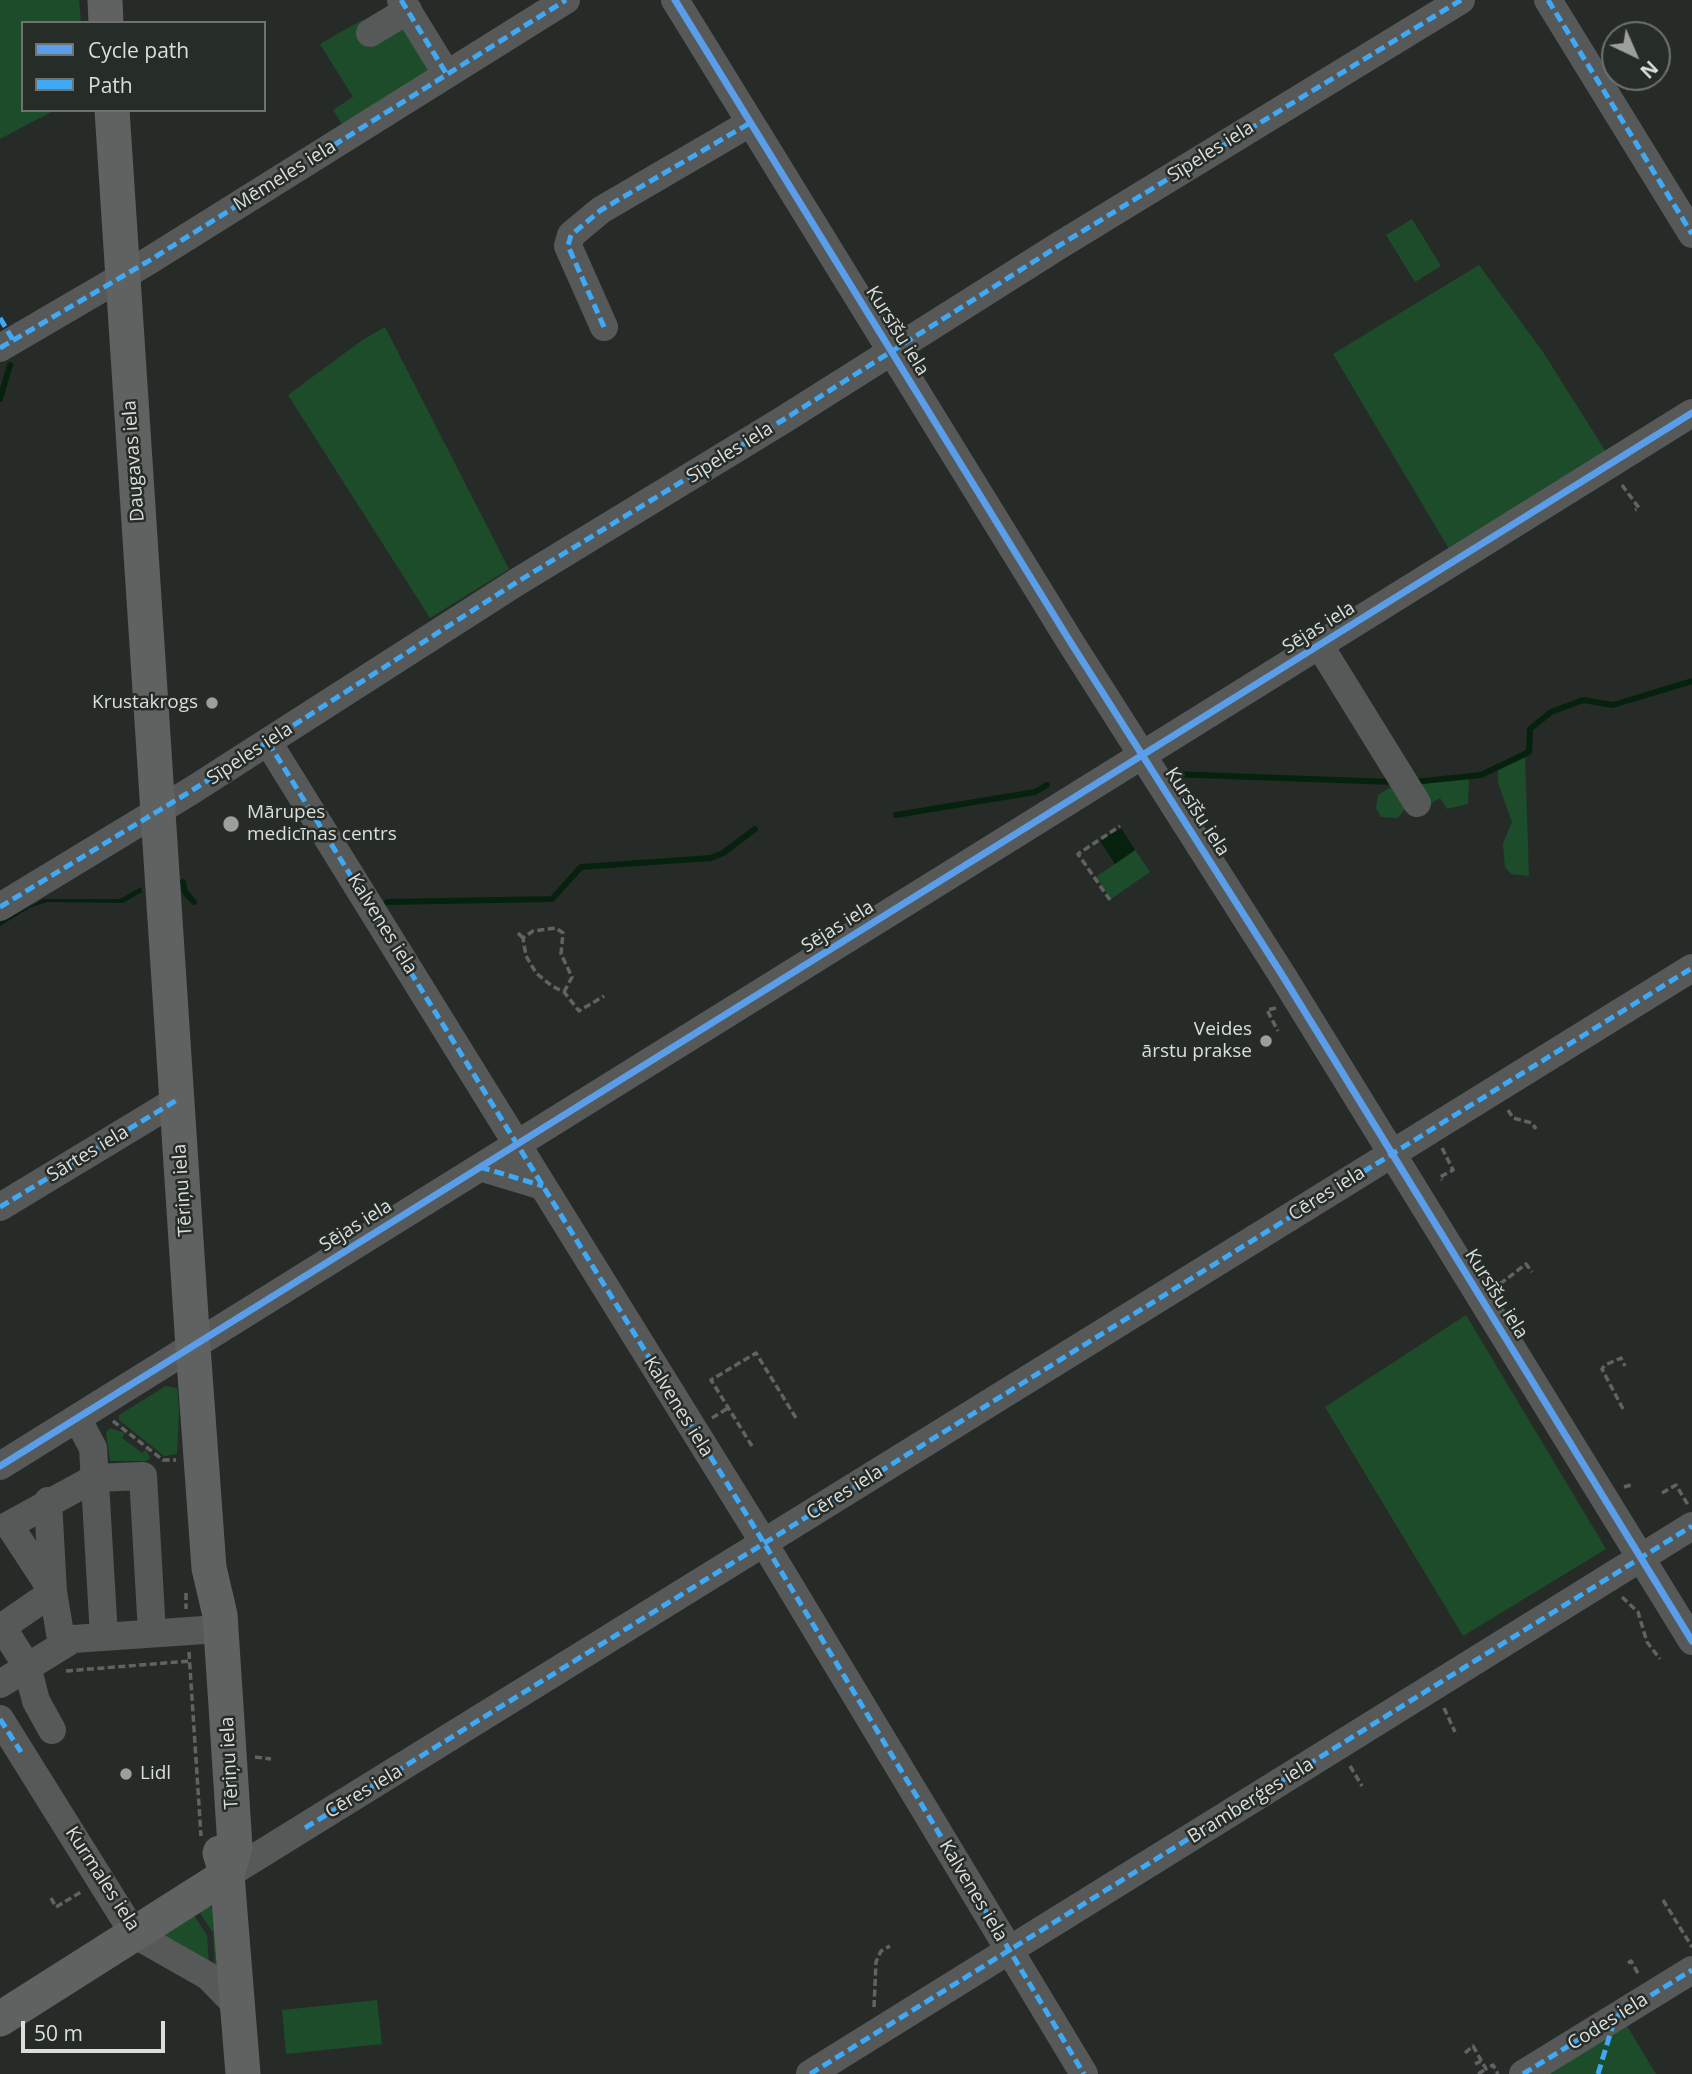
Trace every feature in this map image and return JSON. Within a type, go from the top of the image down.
[{"type":"main road","points":[[105,0],[106,21]]},
{"type":"main road","name":"Daugavas iela","points":[[111,112],[158,812]]},
{"type":"main road","name":"Tēriņu iela","points":[[158,812],[209,1568],[220,1615],[234,1834],[234,1847],[227,1875]]},
{"type":"main road","name":"Tēriņu iela","points":[[209,1568],[202,1619],[219,1849],[227,1875],[243,2074]]},
{"type":"main road","name":"Cēres iela","points":[[0,2019],[227,1875]]},
{"type":"street","name":"Mēmeles iela","points":[[4,335],[122,277],[566,0]]},
{"type":"street","name":"Kursīšu iela","points":[[675,0],[1143,757],[1284,978],[1692,1641]]},
{"type":"street","name":"Sīpeles iela","points":[[0,907],[158,812],[517,582],[1461,0]]},
{"type":"street","points":[[1548,0],[1692,234]]},
{"type":"street","points":[[370,33],[405,5],[446,74]]},
{"type":"street","points":[[604,327],[568,246],[570,235],[601,210],[750,122]]},
{"type":"street","name":"Sējas iela","points":[[0,1466],[1692,414]]},
{"type":"street","points":[[1320,646],[1418,803]]},
{"type":"street","name":"Kalvenes iela","points":[[268,742],[764,1543],[1084,2074]]},
{"type":"street","name":"Cēres iela","points":[[227,1875],[1691,971]]},
{"type":"street","name":"Sārtes iela","points":[[0,1207],[177,1100]]},
{"type":"street","points":[[480,1167],[542,1186]]},
{"type":"street","points":[[78,1418],[93,1448],[104,1637]]},
{"type":"street","points":[[53,1592],[9,1525],[48,1501],[95,1478],[143,1476],[152,1633]]},
{"type":"street","points":[[48,1501],[53,1592],[68,1664]]},
{"type":"street","name":"Bramberģes iela","points":[[810,2074],[1692,1527]]},
{"type":"street","points":[[52,1730],[36,1701],[27,1666],[2,1627],[53,1592]]},
{"type":"street","points":[[68,1664],[73,1639],[204,1630]]},
{"type":"street","points":[[0,1684],[27,1666],[68,1664]]},
{"type":"street","name":"Kurmales iela","points":[[0,1719],[134,1934],[208,1976],[238,2007]]},
{"type":"street","name":"Codes iela","points":[[1523,2074],[1692,1970]]},
{"type":"path","points":[[1609,466],[1639,508],[1635,510]]},
{"type":"path","points":[[1110,900],[1078,854],[1120,826]]},
{"type":"path","points":[[523,938],[533,931],[556,928],[563,933],[561,954],[572,978],[565,992]]},
{"type":"path","points":[[518,933],[523,938],[526,956],[536,973],[552,986],[565,992],[579,1011],[604,996]]},
{"type":"path","points":[[1267,1011],[1280,1030]]},
{"type":"path","points":[[1495,1090],[1513,1118],[1532,1123],[1536,1129]]},
{"type":"path","points":[[1432,1129],[1453,1170],[1440,1177],[1442,1180]]},
{"type":"path","points":[[1479,1296],[1512,1277],[1526,1264],[1532,1272]]},
{"type":"path","points":[[752,1446],[710,1380],[756,1353],[796,1418]]},
{"type":"path","points":[[1623,1409],[1602,1369],[1621,1358],[1625,1366]]},
{"type":"path","points":[[110,1418],[163,1460],[178,1460]]},
{"type":"path","points":[[1662,1493],[1676,1485],[1692,1510]]},
{"type":"path","points":[[1620,1597],[1625,1597],[1637,1612],[1647,1642],[1660,1659]]},
{"type":"path","points":[[27,1666],[50,1672],[68,1664],[190,1661]]},
{"type":"path","points":[[1432,1688],[1455,1732]]},
{"type":"path","points":[[51,1898],[56,1907],[100,1880]]},
{"type":"path","points":[[1663,1900],[1692,1947]]},
{"type":"path","points":[[874,2013],[876,1962],[881,1951],[890,1945]]},
{"type":"path","points":[[1465,2053],[1473,2046],[1486,2069]]},
{"type":"path","points":[[1475,2064],[1482,2061]]},
{"type":"path","points":[[1478,2074],[1493,2065],[1498,2074]]},
{"type":"shaded area","points":[[0,0],[79,0],[81,21],[21,21],[21,112],[51,112],[0,139]]},
{"type":"shaded area","points":[[362,20],[374,41],[403,24],[432,70],[342,124],[333,110],[353,97],[320,44]]},
{"type":"shaded area","points":[[1412,219],[1441,266],[1415,282],[1386,235]]},
{"type":"shaded area","points":[[1479,265],[1543,352],[1606,452],[1449,549],[1333,354]]},
{"type":"shaded area","points":[[385,327],[509,569],[430,618],[288,395],[361,341]]},
{"type":"shaded area","points":[[1525,754],[1529,876],[1511,874],[1505,867],[1503,844],[1512,822],[1498,783],[1498,767]]},
{"type":"shaded area","points":[[1469,776],[1468,804],[1447,809],[1440,798],[1426,807],[1412,782]]},
{"type":"shaded area","points":[[1396,784],[1409,804],[1398,818],[1381,817],[1376,808],[1378,795]]},
{"type":"shaded area","points":[[1121,828],[1135,850],[1115,864],[1100,841]]},
{"type":"shaded area","points":[[1135,850],[1150,872],[1111,899],[1096,877]]},
{"type":"shaded area","points":[[141,887],[142,892],[123,903],[48,902],[31,907],[0,926],[0,922],[44,899],[120,899]]},
{"type":"shaded area","points":[[1466,1315],[1606,1549],[1463,1636],[1325,1407]]},
{"type":"shaded area","points":[[166,1386],[177,1388],[179,1409],[177,1454],[164,1456],[119,1420],[119,1415]]},
{"type":"shaded area","points":[[110,1428],[125,1433],[122,1438],[142,1453],[146,1449],[150,1458],[146,1461],[110,1461],[106,1433]]},
{"type":"shaded area","points":[[195,1905],[208,1905],[212,1908],[219,1968],[215,1971],[213,1933]]},
{"type":"shaded area","points":[[189,1908],[207,1935],[209,1966],[161,1937]]},
{"type":"shaded area","points":[[377,2000],[382,2044],[286,2054],[282,2010]]},
{"type":"shaded area","points":[[1624,2021],[1656,2074],[1540,2074]]},
{"type":"waterway","points":[[0,399],[10,365]]},
{"type":"waterway","points":[[1413,782],[1481,775],[1529,752],[1530,729],[1551,712],[1583,700],[1613,705],[1692,681]]},
{"type":"waterway","points":[[1171,774],[1393,782]]},
{"type":"waterway","points":[[896,815],[1035,792],[1047,785]]},
{"type":"waterway","points":[[387,902],[552,899],[581,867],[711,858],[723,853],[755,829]]},
{"type":"waterway","points":[[183,882],[185,892],[194,902]]},
{"type":"marked path","points":[[401,0],[446,73]]},
{"type":"marked path","points":[[0,348],[147,262],[566,0]]},
{"type":"marked path","points":[[0,907],[191,791],[517,582],[1461,0]]},
{"type":"marked path","points":[[1548,0],[1692,234]]},
{"type":"marked path","points":[[604,327],[568,246],[571,235],[601,210],[750,123]]},
{"type":"marked path","points":[[0,318],[13,340]]},
{"type":"marked path","points":[[268,742],[764,1543],[1084,2074]]},
{"type":"marked path","points":[[305,1828],[1692,968]]},
{"type":"marked path","points":[[0,1207],[177,1100]]},
{"type":"marked path","points":[[480,1167],[543,1186]]},
{"type":"marked path","points":[[810,2074],[1692,1526]]},
{"type":"marked path","points":[[0,1719],[21,1752]]},
{"type":"marked path","points":[[1523,2074],[1692,1970]]},
{"type":"marked path","points":[[1598,2074],[1615,2018]]},
{"type":"cycle path","points":[[675,0],[1071,643],[1284,978],[1692,1641]]},
{"type":"cycle path","points":[[0,1466],[1692,413]]},
{"type":"place","name":"Krustakrogs","points":[[212,703]]},
{"type":"place","name":"Mārupes medicīnas centrs","points":[[231,824]]},
{"type":"place","name":"Veides ārstu prakse","points":[[1266,1041]]},
{"type":"place","name":"Lidl","points":[[126,1774]]}]
